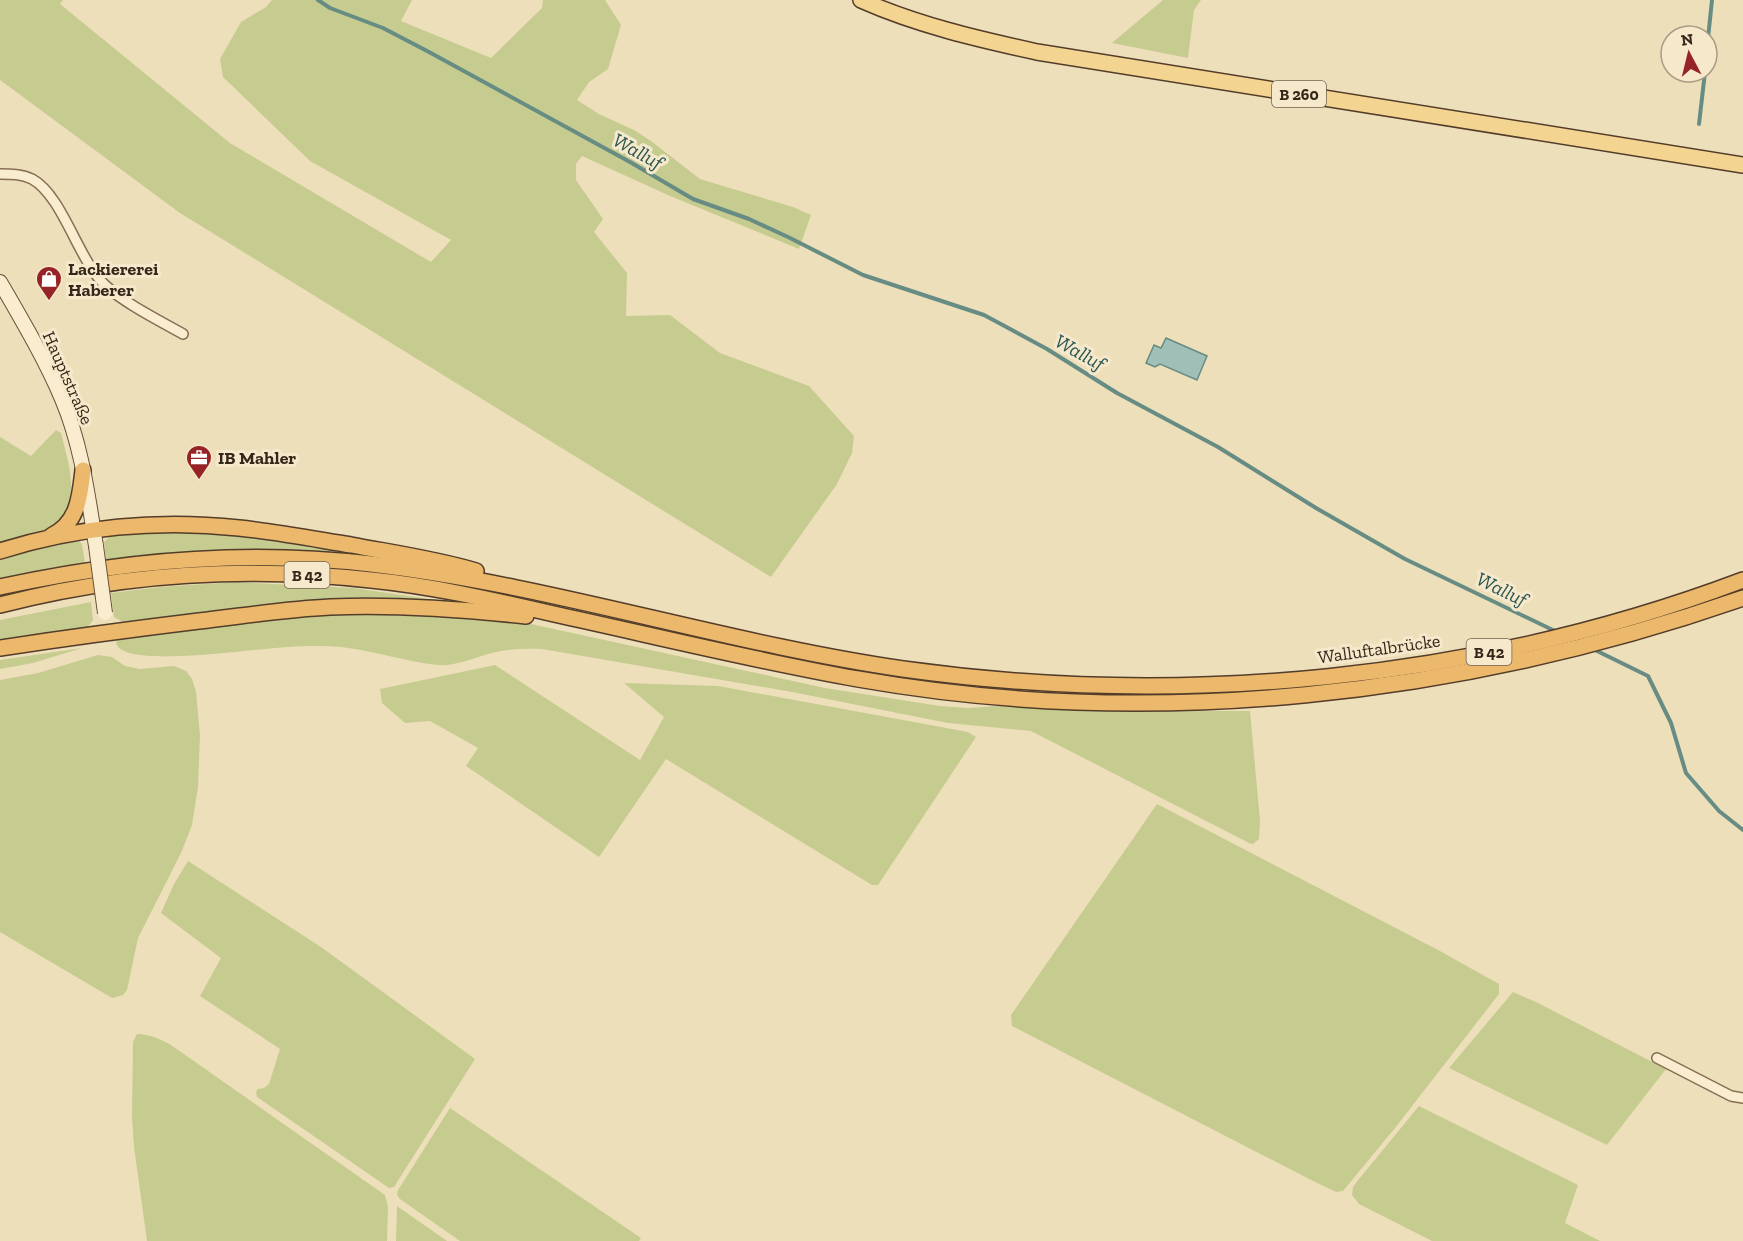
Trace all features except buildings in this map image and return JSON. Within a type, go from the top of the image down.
[{"type":"highway","points":[[44,540],[58,533],[73,518],[80,497],[83,470]]},
{"type":"highway","points":[[0,551],[44,540],[136,526],[192,525],[238,528],[293,535],[448,564],[548,595]]},
{"type":"highway","name":"B 42","points":[[0,587],[118,565],[181,559],[244,557],[307,558],[370,564],[443,574],[548,595]]},
{"type":"highway","name":"B 42","points":[[0,605],[66,590],[127,581],[249,573],[311,575],[372,580],[433,589],[613,627]]},
{"type":"highway","name":"Walluftalbrücke","points":[[548,595],[767,644],[904,669],[970,677],[1136,686],[1330,676],[1413,665],[1536,642],[1626,618],[1743,580]]},
{"type":"highway","name":"Walluftalbrücke","points":[[613,627],[846,676],[931,690],[1002,697],[1109,702],[1228,700],[1343,691],[1488,669],[1580,648],[1743,598]]},
{"type":"highway","points":[[0,648],[287,610],[330,607],[429,607],[613,627]]},
{"type":"main road","name":"B 260","points":[[861,0],[926,24],[982,40],[1037,52],[1743,165]]},
{"type":"main road","name":"Hauptstraße","points":[[0,282],[62,399],[72,427],[83,470],[108,633]]},
{"type":"street","points":[[0,174],[22,176],[40,185],[53,200],[93,270],[106,287],[183,334]]},
{"type":"street","points":[[1658,1058],[1731,1096],[1743,1098]]},
{"type":"green space","points":[[0,0],[63,0],[60,4],[230,143],[431,262],[451,240],[310,161],[223,77],[220,59],[241,22],[266,7],[272,0],[412,0],[401,21],[491,58],[542,8],[543,0],[605,0],[621,25],[608,69],[589,82],[577,100],[599,114],[634,130],[700,179],[793,207],[811,215],[799,249],[670,196],[582,156],[576,164],[576,180],[603,219],[594,232],[627,273],[626,316],[670,315],[720,353],[809,386],[854,436],[852,453],[837,484],[771,577],[180,213],[0,80]]},
{"type":"green space","points":[[1163,0],[1201,0],[1194,10],[1188,58],[1112,43]]},
{"type":"green space","points":[[56,430],[61,433],[71,482],[70,501],[62,521],[57,529],[0,548],[0,437],[31,456]]},
{"type":"green space","points":[[203,532],[282,541],[412,562],[106,561],[104,542],[110,536]]},
{"type":"green space","points":[[74,540],[82,544],[85,564],[0,581],[0,557]]},
{"type":"green space","points":[[236,582],[353,588],[465,604],[126,624],[114,617],[111,593]]},
{"type":"green space","points":[[91,602],[93,620],[87,628],[0,643],[0,620]]},
{"type":"green space","points":[[393,612],[492,618],[531,624],[825,688],[940,706],[968,708],[997,706],[1095,711],[1250,711],[1260,821],[1259,839],[1253,844],[1249,843],[1031,731],[948,723],[792,692],[542,649],[501,651],[444,665],[328,646],[288,647],[190,656],[150,656],[133,654],[121,649],[116,642],[122,638],[168,634],[284,616]]},
{"type":"green space","points":[[82,648],[33,663],[0,669],[0,660]]},
{"type":"green space","points":[[98,655],[112,657],[125,666],[140,669],[174,666],[186,671],[192,679],[196,692],[200,735],[198,787],[192,825],[181,853],[138,938],[127,990],[123,995],[112,998],[0,932],[0,680],[38,673]]},
{"type":"green space","points":[[495,665],[640,760],[664,717],[624,683],[718,686],[968,732],[976,737],[878,885],[872,885],[666,759],[599,857],[466,766],[478,748],[430,721],[405,723],[382,703],[380,689]]},
{"type":"green space","points":[[1157,804],[1499,984],[1499,994],[1343,1191],[1336,1192],[1313,1181],[1012,1026],[1011,1015]]},
{"type":"green space","points":[[188,861],[321,947],[475,1059],[394,1187],[389,1188],[257,1097],[258,1089],[269,1084],[280,1049],[200,996],[221,958],[161,913],[174,884]]},
{"type":"green space","points":[[1513,992],[1666,1069],[1607,1145],[1449,1068]]},
{"type":"green space","points":[[137,1034],[155,1037],[171,1045],[385,1195],[388,1207],[387,1241],[147,1241],[132,1117],[133,1042]]},
{"type":"green space","points":[[1419,1106],[1578,1185],[1565,1223],[1600,1241],[1432,1241],[1359,1204],[1352,1195],[1353,1187]]},
{"type":"green space","points":[[450,1108],[641,1238],[639,1241],[460,1241],[400,1199],[397,1195],[398,1190]]},
{"type":"green space","points":[[397,1206],[447,1241],[396,1241]]},
{"type":"water","points":[[1166,338],[1207,356],[1197,380],[1160,364],[1155,367],[1146,363],[1154,345],[1161,348]]},
{"type":"waterway","name":"Walluf","points":[[318,0],[330,8],[383,28],[429,52],[693,199],[749,219],[863,275],[984,315],[1047,349],[1117,393],[1218,447],[1316,508],[1405,559],[1557,632]]},
{"type":"waterway","points":[[1710,24],[1712,0]]},
{"type":"waterway","points":[[1699,124],[1704,84]]},
{"type":"waterway","name":"Walluf","points":[[1591,648],[1648,676],[1671,723],[1686,773],[1719,811],[1743,830]]},
{"type":"place","name":"Lackiererei Haberer","points":[[49,302]]},
{"type":"place","name":"IB Mahler","points":[[199,481]]}]
